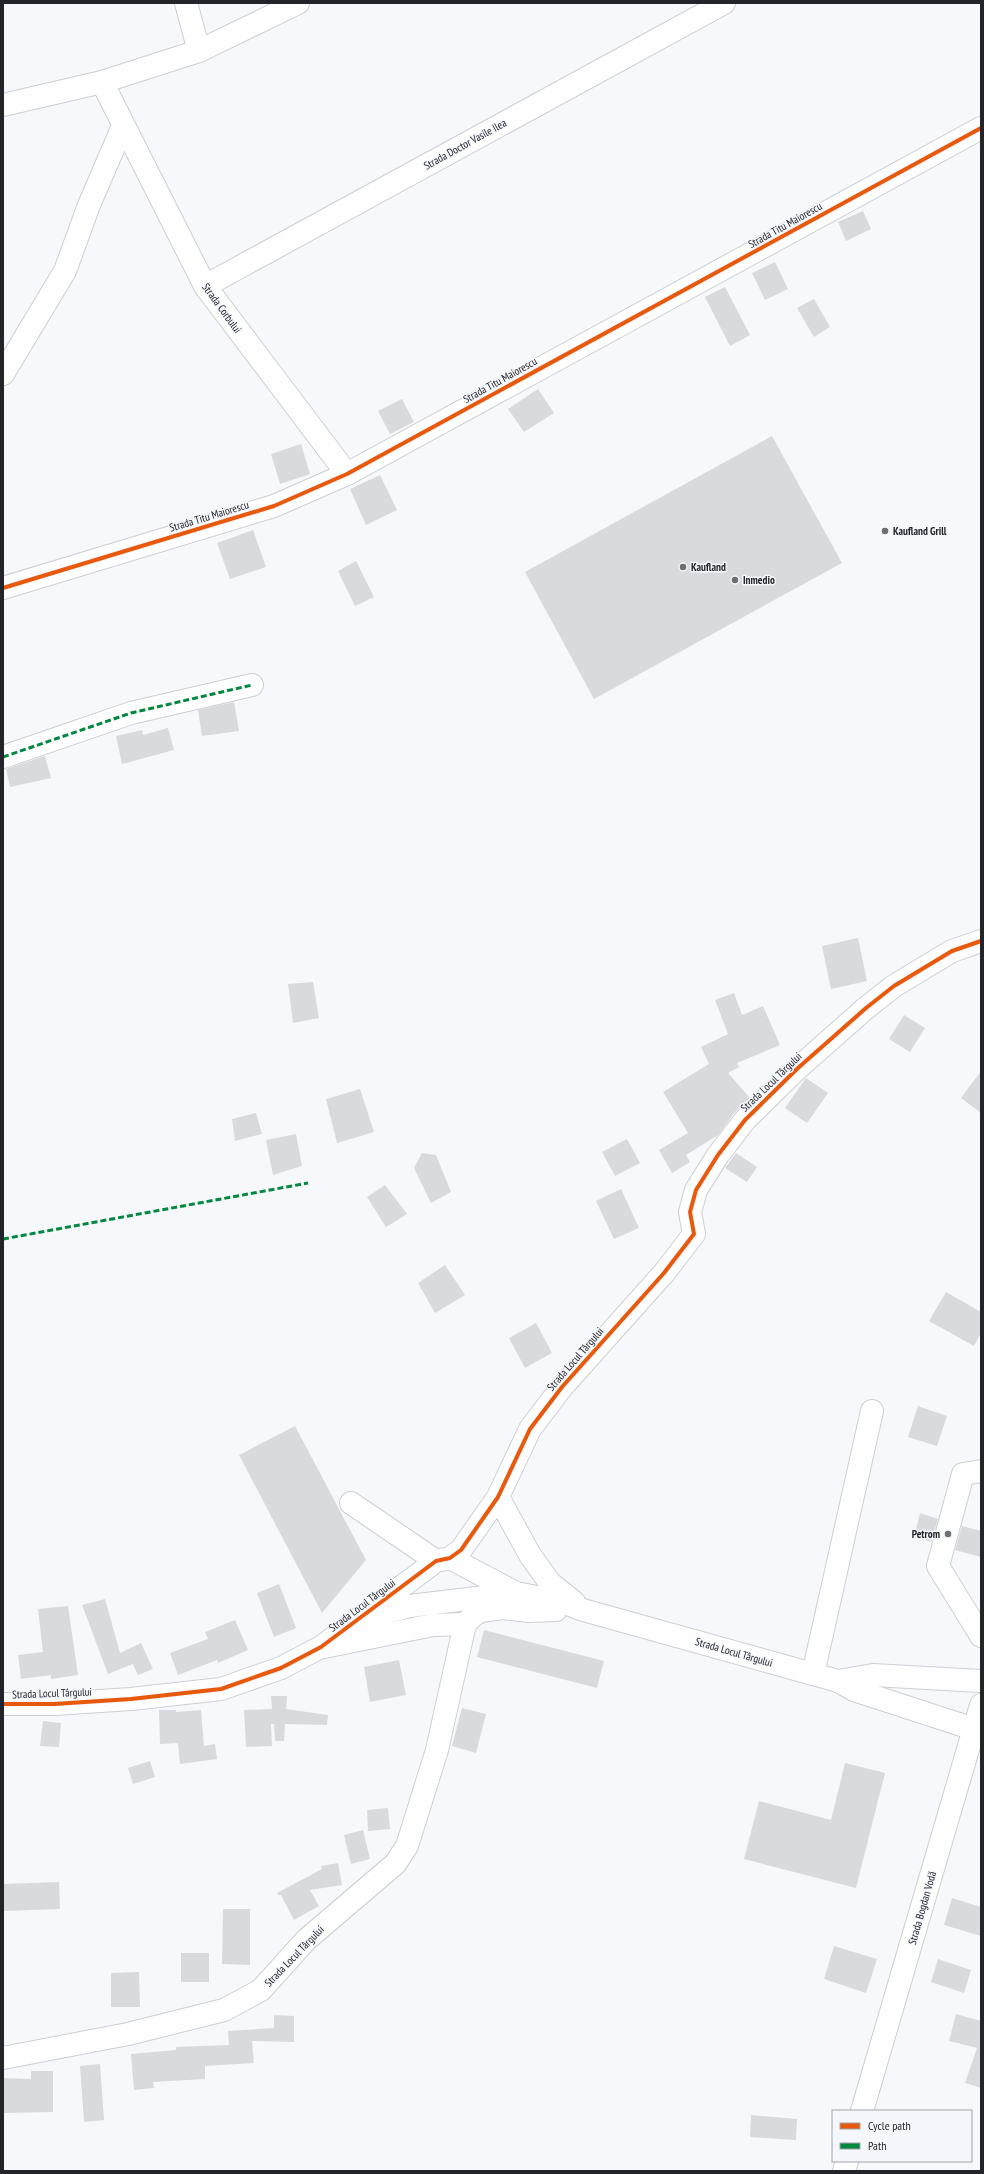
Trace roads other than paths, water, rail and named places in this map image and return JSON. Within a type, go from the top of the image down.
[{"type":"street","points":[[186,3],[200,51]]},
{"type":"street","points":[[3,106],[102,82],[200,51],[298,3]]},
{"type":"street","name":"Strada Doctor Vasile Ilea","points":[[205,286],[724,3]]},
{"type":"street","name":"Strada Corbului","points":[[102,82],[205,286],[348,474]]},
{"type":"street","points":[[3,374],[65,271],[89,205],[123,126]]},
{"type":"street","name":"Strada Titu Maiorescu","points":[[3,588],[274,506],[348,474],[981,128]]},
{"type":"street","points":[[3,758],[132,713],[252,686]]},
{"type":"street","name":"Strada Locul Târgului","points":[[321,1647],[443,1560],[461,1550],[498,1497],[530,1429],[562,1387],[664,1273],[694,1234],[690,1212],[696,1190],[718,1155],[745,1120],[798,1068],[894,986],[952,951],[981,941]]},
{"type":"street","points":[[813,1674],[872,1411]]},
{"type":"street","points":[[981,1471],[963,1474],[938,1566],[981,1636]]},
{"type":"street","name":"Strada Locul Târgului","points":[[498,1497],[530,1555],[550,1582],[583,1610]]},
{"type":"street","points":[[352,1502],[443,1560]]},
{"type":"street","name":"Strada Locul Târgului","points":[[443,1560],[516,1593],[563,1602],[583,1610],[838,1681],[854,1690],[974,1728]]},
{"type":"street","name":"Strada Locul Târgului","points":[[3,1704],[54,1704],[124,1699],[221,1689],[281,1668],[350,1630],[385,1613],[410,1606],[516,1593]]},
{"type":"street","name":"Strada Locul Târgului","points":[[433,1626],[467,1600]]},
{"type":"street","name":"Strada Locul Târgului","points":[[3,2058],[128,2034],[224,2010],[261,1990],[306,1940],[395,1864],[407,1846],[437,1750],[465,1624],[474,1614],[481,1611],[502,1608],[529,1611],[583,1610]]},
{"type":"street","name":"Strada Locul Târgului","points":[[321,1647],[433,1626],[465,1624]]},
{"type":"street","name":"Strada Locul Târgului","points":[[838,1681],[874,1675],[981,1681]]},
{"type":"street","name":"Strada Bogdan Vodă","points":[[862,2110],[981,1705]]},
{"type":"place","name":"Kaufland Grill","points":[[885,531]]},
{"type":"place","name":"Kaufland","points":[[683,567]]},
{"type":"place","name":"Inmedio","points":[[735,580]]},
{"type":"place","name":"Petrom","points":[[948,1534]]}]
